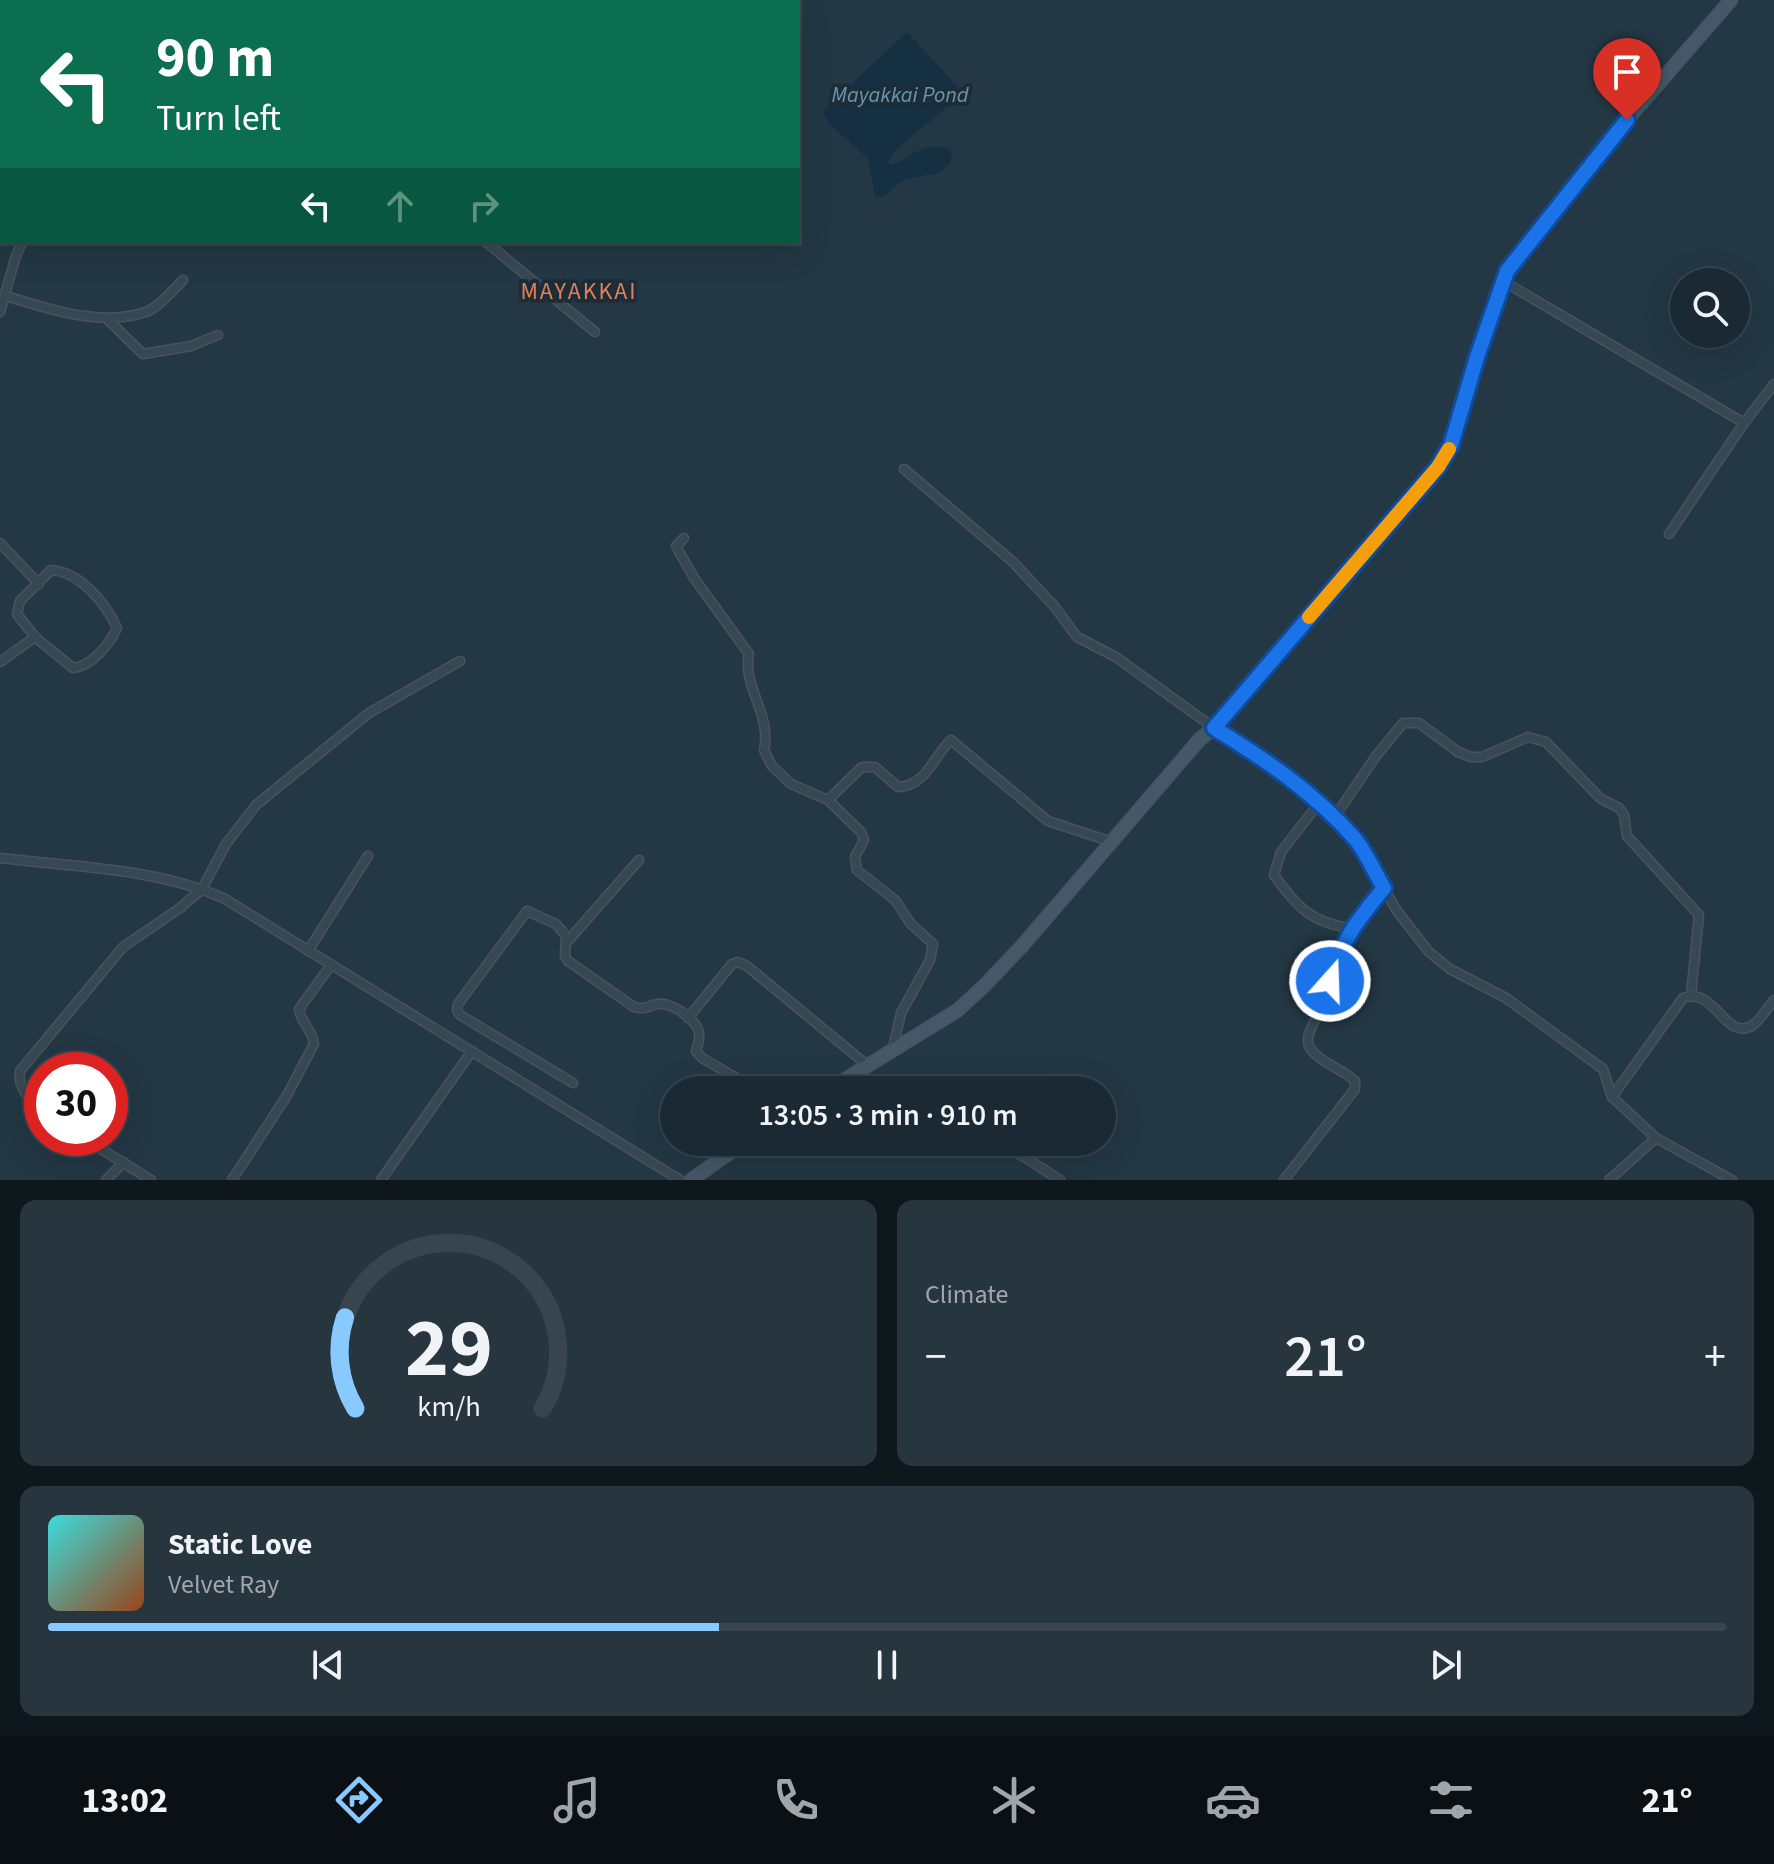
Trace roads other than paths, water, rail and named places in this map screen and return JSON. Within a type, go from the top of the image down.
[{"type":"street","points":[[850,1076],[958,1010],[985,985],[1200,739],[1214,728],[1438,467],[1451,445],[1507,271],[1606,144],[1731,0]]},
{"type":"street","points":[[0,312],[21,244]]},
{"type":"street","points":[[488,244],[595,332]]},
{"type":"street","points":[[6,296],[48,309],[106,318],[148,312],[183,280]]},
{"type":"street","points":[[1503,281],[1744,423]]},
{"type":"street","points":[[106,318],[143,354],[191,346],[218,335]]},
{"type":"street","points":[[1669,534],[1774,384]]},
{"type":"street","points":[[904,469],[1013,562],[1054,606],[1077,637],[1116,657],[1214,728],[1276,766],[1319,803],[1358,842],[1397,911],[1429,952],[1450,969],[1506,998],[1603,1069],[1612,1097],[1656,1138],[1732,1180]]},
{"type":"street","points":[[684,538],[676,546],[694,578],[749,654],[746,668],[763,712],[767,737],[764,750],[772,766],[791,784],[828,800],[861,832],[864,840],[855,857],[857,870],[895,900],[911,924],[933,944],[930,960],[901,1013],[893,1048]]},
{"type":"street","points":[[0,543],[39,584]]},
{"type":"street","points":[[51,570],[67,571],[106,606],[117,628],[111,640],[84,667],[73,668],[35,637],[17,614],[20,601],[39,584],[51,570]]},
{"type":"street","points":[[0,662],[35,637]]},
{"type":"street","points":[[36,1052],[123,947],[202,889],[226,844],[256,805],[369,713],[460,661]]},
{"type":"street","points":[[1334,818],[1376,756],[1403,723],[1419,723],[1458,752],[1471,757],[1482,757],[1528,737],[1546,742],[1601,799],[1619,808],[1624,815],[1627,836],[1699,915],[1691,995]]},
{"type":"street","points":[[828,800],[862,767],[875,767],[898,787],[909,787],[921,780],[951,740],[1048,821],[1112,842]]},
{"type":"street","points":[[1319,803],[1281,852],[1274,875],[1294,904],[1331,926],[1352,928]]},
{"type":"street","points":[[308,951],[368,856]]},
{"type":"street","points":[[0,858],[162,878],[225,899],[680,1180]]},
{"type":"street","points":[[639,860],[567,942],[565,956],[634,1007],[646,1009],[660,1003],[673,1007],[696,1024],[700,1035],[696,1051],[702,1058],[733,1076]]},
{"type":"street","points":[[1284,1180],[1355,1089],[1355,1081],[1347,1073],[1317,1055],[1309,1046],[1308,1036],[1321,1010],[1338,951],[1384,888]]},
{"type":"street","points":[[567,942],[556,924],[533,913],[524,913],[458,1004],[457,1010],[485,1031],[573,1083]]},
{"type":"street","points":[[688,1018],[732,964],[738,962],[747,966],[867,1065]]},
{"type":"street","points":[[232,1180],[286,1097],[314,1044],[313,1035],[299,1015],[299,1009],[331,965]]},
{"type":"street","points":[[1612,1097],[1683,998],[1691,995],[1705,997],[1731,1026],[1745,1028],[1755,1023],[1774,1000]]},
{"type":"street","points":[[381,1180],[472,1051]]},
{"type":"street","points":[[24,1066],[18,1081],[24,1091]]},
{"type":"street","points":[[1609,1180],[1656,1138]]},
{"type":"street","points":[[114,1156],[151,1180]]},
{"type":"street","points":[[691,1180],[725,1156]]},
{"type":"street","points":[[1019,1156],[1060,1180]]},
{"type":"street","points":[[106,1180],[124,1162]]},
{"type":"water","name":"Mayakkai Pond","points":[[907,32],[959,91],[943,110],[899,147],[888,163],[893,165],[934,146],[950,150],[952,160],[937,173],[907,179],[885,195],[875,197],[868,158],[830,125],[822,112]]},
{"type":"district","name":"MAYAKKAI","points":[[579,291]]}]
